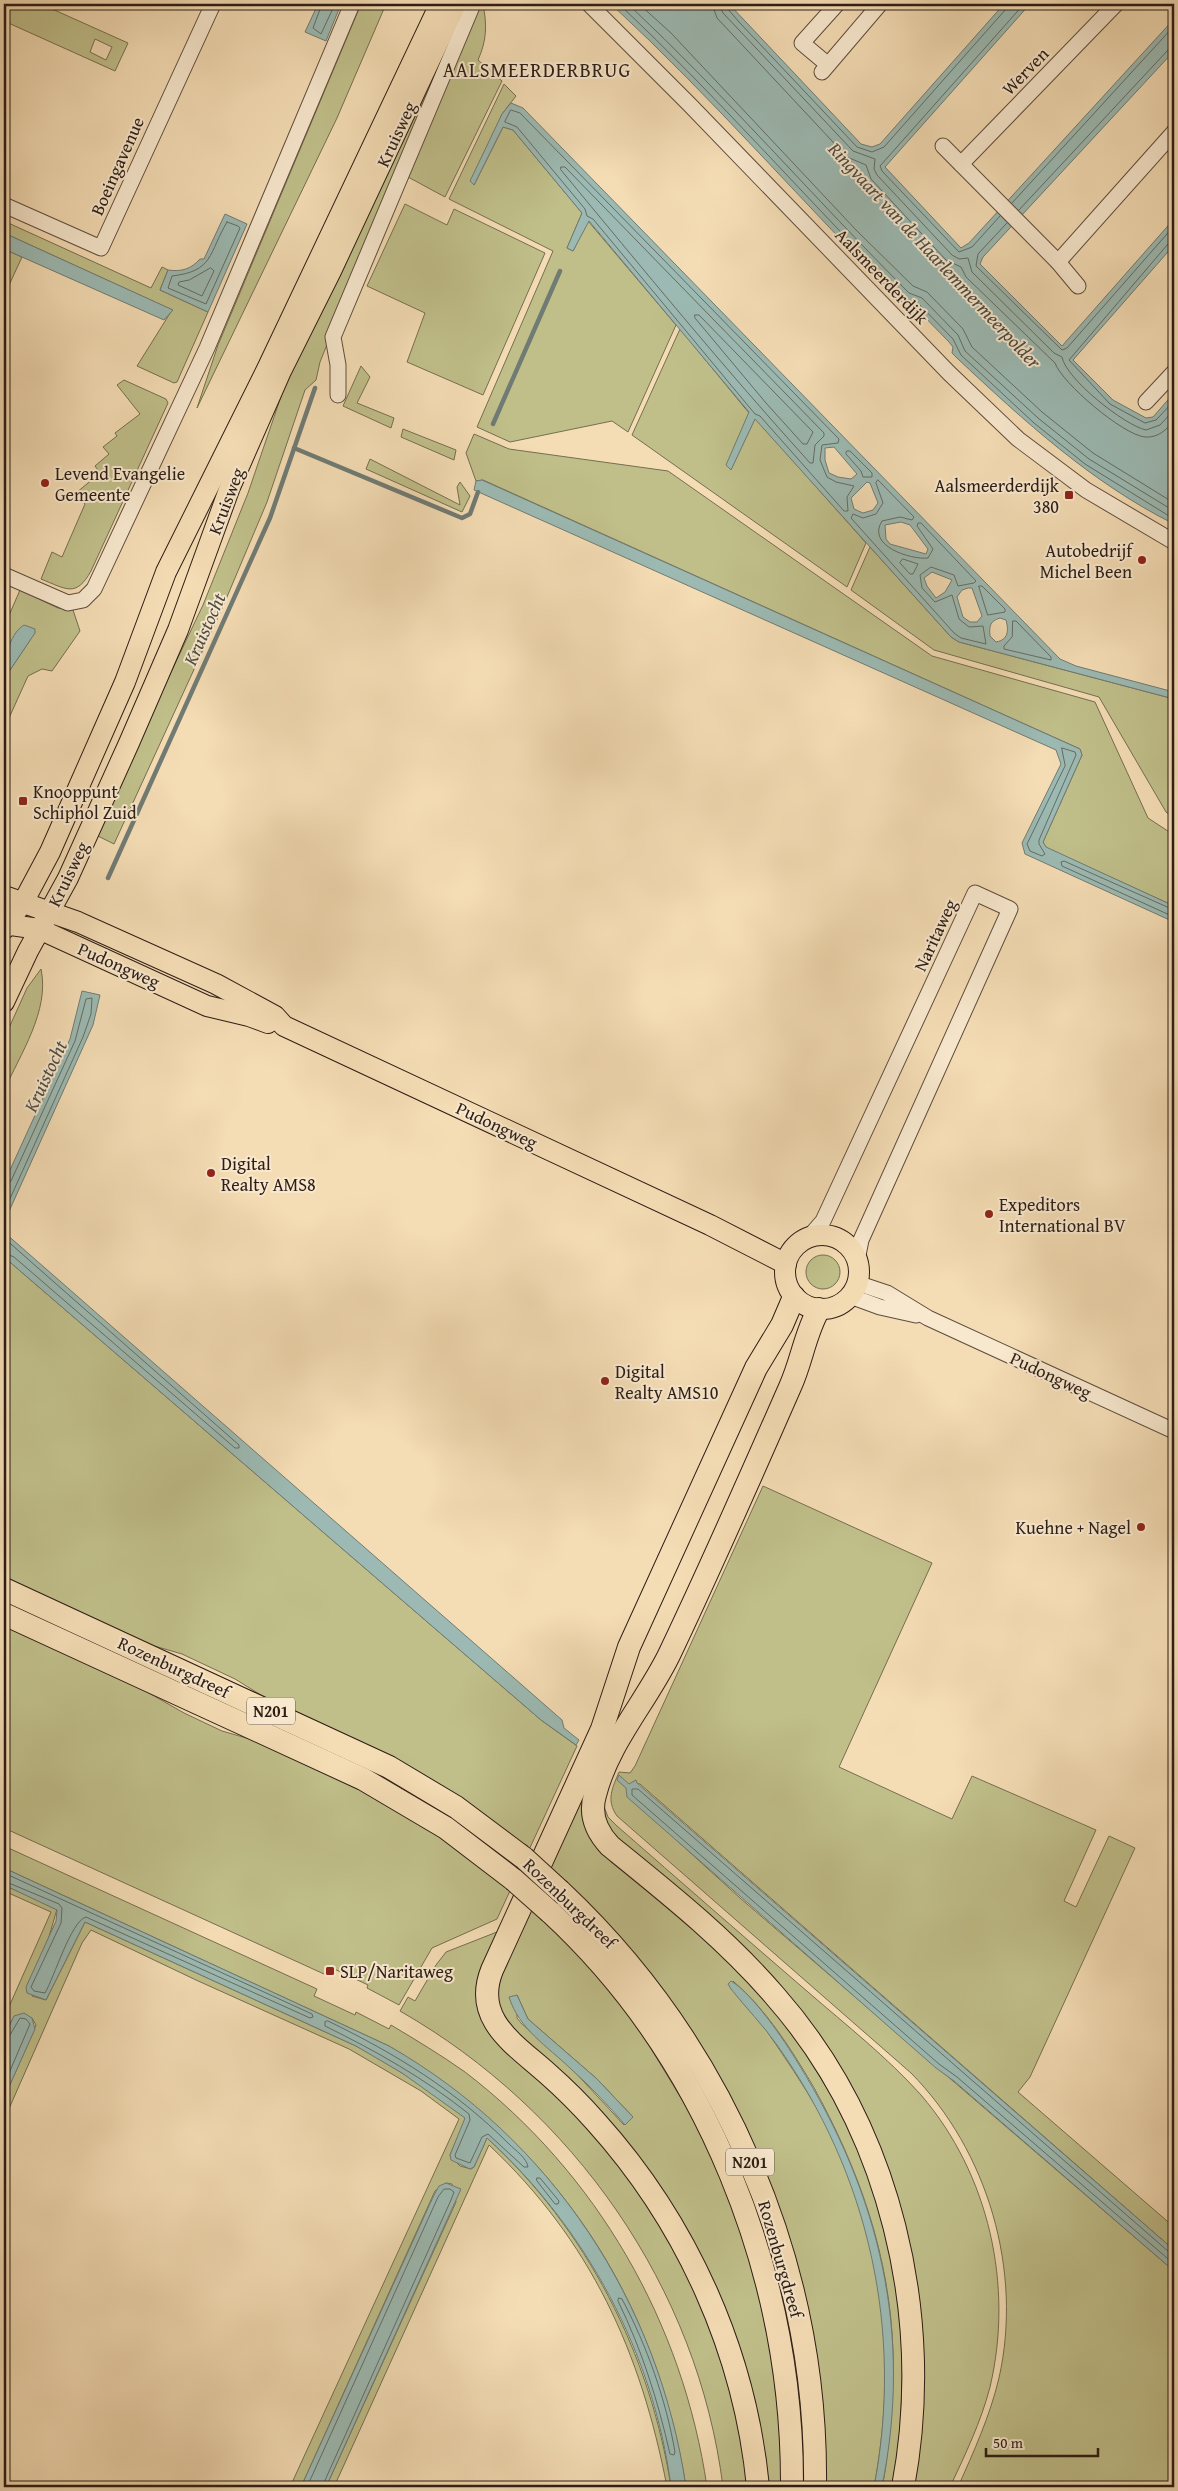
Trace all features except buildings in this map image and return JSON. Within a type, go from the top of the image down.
[{"type":"highway","points":[[758,2487],[748,2424],[734,2367],[714,2311],[690,2259],[653,2193],[609,2136],[572,2096],[509,2040],[496,2025],[489,2008],[487,1996],[492,1970],[602,1730],[629,1647],[756,1368],[780,1330],[794,1297]]},
{"type":"highway","points":[[819,1309],[807,1334],[791,1385],[668,1656],[627,1722],[610,1758],[594,1798],[593,1816],[599,1832],[610,1846],[723,1941],[776,1997],[824,2063],[856,2121],[870,2152],[898,2239],[910,2313],[914,2399],[903,2487]]},
{"type":"highway","name":"Rozenburgdreef","points":[[4,1589],[389,1767],[464,1812],[524,1858],[560,1891],[613,1945],[664,2009],[708,2077],[748,2157],[776,2228],[798,2313],[810,2388],[815,2487]]},
{"type":"highway","name":"Rozenburgdreef","points":[[4,1614],[363,1779],[446,1828],[514,1880],[550,1912],[603,1968],[650,2028],[694,2100],[723,2157],[747,2217],[774,2312],[788,2397],[792,2487]]},
{"type":"main road","name":"Kruisweg","points":[[5,926],[13,899],[48,856],[125,682],[166,572],[268,366],[308,278],[440,4]]},
{"type":"main road","name":"Kruisweg","points":[[4,1002],[39,929],[68,878],[178,630],[230,487],[281,371],[336,262],[456,4]]},
{"type":"main road","name":"Pudongweg","points":[[13,899],[78,922],[216,984],[275,1016],[284,1026]]},
{"type":"main road","name":"Pudongweg","points":[[5,926],[39,929],[207,1006],[249,1016],[272,1025],[284,1026],[710,1224],[789,1257]]},
{"type":"main road","points":[[822,1235],[833,1237],[843,1242],[852,1250],[857,1260],[854,1289],[842,1303],[819,1309],[801,1303],[794,1297],[788,1287],[785,1276],[789,1257],[810,1236],[822,1235]]},
{"type":"street","name":"Boeingavenue","points":[[4,205],[101,248],[213,4]]},
{"type":"street","points":[[4,576],[62,601],[76,603],[88,597],[96,587],[207,348],[352,4]]},
{"type":"street","name":"Kruisweg","points":[[338,395],[338,365],[333,337],[473,4]]},
{"type":"street","name":"Aalsmeerderdijk","points":[[589,4],[696,111],[949,373],[1018,439],[1086,490],[1174,542]]},
{"type":"street","points":[[837,4],[802,43],[825,68],[880,4]]},
{"type":"street","name":"Werven","points":[[961,164],[1116,4]]},
{"type":"street","points":[[1058,262],[1174,132]]},
{"type":"street","points":[[943,146],[1058,262],[1078,286]]},
{"type":"street","points":[[1146,402],[1174,372]]},
{"type":"street","name":"Naritaweg","points":[[810,1236],[823,1221],[975,893],[1010,909],[861,1240],[857,1260]]},
{"type":"street","name":"Pudongweg","points":[[854,1289],[880,1307],[928,1318],[1174,1431]]},
{"type":"shaded area","points":[[4,4],[41,4],[128,43],[115,71],[4,21]],"holes":[[[95,39],[112,47],[106,60],[90,52]]]},
{"type":"shaded area","points":[[361,4],[386,4],[337,118],[197,408],[218,345]]},
{"type":"shaded area","points":[[478,4],[483,4],[486,26],[485,39],[478,60],[502,81],[445,197],[408,177]]},
{"type":"shaded area","points":[[461,11],[320,362],[316,380],[305,390],[267,502],[224,604],[114,844],[94,834],[203,605],[248,493],[287,379]]},
{"type":"shaded area","points":[[504,84],[516,96],[502,114],[474,185],[503,127],[513,130],[582,213],[567,248],[573,251],[588,221],[676,325],[628,432],[612,421],[510,442],[477,427],[553,251],[449,199]]},
{"type":"shaded area","points":[[405,204],[447,225],[454,209],[545,253],[483,395],[407,362],[425,313],[367,286]]},
{"type":"shaded area","points":[[4,221],[151,288],[162,267],[168,270],[160,290],[208,312],[177,382],[174,383],[137,366],[172,310],[4,233]]},
{"type":"shaded area","points":[[4,249],[22,257],[4,296]]},
{"type":"shaded area","points":[[680,329],[749,413],[731,469],[755,418],[866,543],[847,587],[632,435]]},
{"type":"shaded area","points":[[361,366],[370,377],[357,403],[394,418],[391,428],[343,406]]},
{"type":"shaded area","points":[[124,380],[166,399],[168,403],[86,580],[75,588],[64,588],[41,579],[52,552],[62,557],[85,504],[76,493],[100,473],[95,466],[109,454],[103,447],[117,436],[115,433],[140,414],[117,385]]},
{"type":"shaded area","points":[[403,429],[456,450],[454,460],[401,437]]},
{"type":"shaded area","points":[[474,434],[509,449],[668,471],[932,656],[1095,702],[1148,818],[1174,835],[1174,906],[1046,848],[1043,842],[1082,755],[1080,749],[483,480],[476,481],[466,453]]},
{"type":"shaded area","points":[[370,459],[460,505],[457,487],[460,482],[470,496],[462,512],[366,469]]},
{"type":"shaded area","points":[[870,547],[951,637],[959,642],[1174,699],[1174,818],[1166,812],[1099,697],[934,650],[851,590]]},
{"type":"shaded area","points":[[20,590],[58,608],[73,610],[80,631],[52,671],[42,669],[28,676],[4,729],[4,679],[30,640],[16,633],[4,661],[4,627]]},
{"type":"shaded area","points":[[41,969],[43,985],[37,1016],[32,1032],[4,1091],[4,1039],[27,988]]},
{"type":"shaded area","points":[[823,1255],[830,1256],[835,1260],[839,1265],[839,1279],[835,1284],[830,1288],[823,1289],[816,1288],[811,1284],[807,1279],[806,1272],[807,1265],[811,1260],[816,1256]]},
{"type":"shaded area","points":[[4,1257],[541,1720],[577,1746],[497,1919],[432,1948],[399,2005],[367,1988],[368,1985],[328,1966],[324,1974],[4,1828],[4,1623],[142,1689],[184,1713],[222,1731],[260,1742],[341,1778],[431,1828],[509,1888],[528,1846],[277,1705],[235,1679],[182,1654],[144,1643],[4,1580]]},
{"type":"shaded area","points":[[763,1486],[932,1563],[839,1767],[952,1819],[972,1776],[1096,1830],[1064,1901],[1076,1907],[1109,1836],[1135,1848],[1030,2077],[1018,2092],[1174,2227],[1174,2250],[640,1784],[633,1783],[627,1788],[673,1837],[740,1898],[1174,2271],[1174,2487],[958,2487],[976,2447],[999,2378],[1005,2337],[1006,2296],[1002,2255],[993,2215],[979,2176],[961,2139],[938,2104],[911,2073],[617,1816],[614,1810],[611,1794],[619,1772],[630,1773],[635,1766]]},
{"type":"shaded area","points":[[592,1761],[587,1811],[771,1998],[859,2140],[905,2303],[898,2487],[882,2487],[886,2467],[893,2378],[891,2316],[886,2282],[869,2214],[858,2181],[830,2117],[796,2058],[767,2017],[733,1981],[794,2072],[828,2128],[847,2170],[862,2213],[874,2258],[881,2303],[885,2350],[885,2396],[881,2442],[874,2487],[823,2487],[789,2247],[569,1884],[564,1879],[544,1922],[568,1942],[631,2016],[703,2134],[752,2258],[774,2356],[784,2487],[762,2487],[683,2235],[503,2024],[495,1987]],"holes":[[[517,1995],[528,2019],[597,2079],[633,2117],[624,2125],[573,2070],[521,2023],[517,2018]]]},
{"type":"shaded area","points":[[603,1804],[608,1817],[617,1826],[894,2068],[921,2095],[944,2126],[964,2160],[979,2195],[990,2233],[997,2271],[999,2310],[997,2349],[990,2387],[967,2451],[950,2487],[907,2487],[916,2316],[839,2079],[622,1850],[601,1817]]},
{"type":"shaded area","points":[[4,1846],[317,1989],[314,1996],[355,2015],[356,2012],[389,2029],[391,2025],[465,2072],[512,2112],[555,2156],[593,2204],[626,2256],[655,2310],[678,2367],[695,2426],[707,2487],[686,2487],[671,2417],[650,2351],[622,2289],[588,2232],[548,2179],[502,2130],[448,2086],[389,2046],[4,1868]]},
{"type":"shaded area","points":[[4,1885],[57,1909],[32,1996],[46,2000],[85,1922],[356,2046],[385,2062],[440,2098],[466,2118],[450,2155],[460,2166],[471,2169],[474,2167],[487,2138],[523,2174],[555,2213],[584,2254],[609,2297],[630,2342],[647,2389],[661,2437],[671,2487],[667,2487],[643,2390],[626,2345],[606,2301],[583,2260],[556,2220],[525,2182],[489,2145],[334,2487],[326,2487],[456,2202],[452,2184],[446,2183],[435,2191],[301,2487],[290,2487],[459,2119],[421,2091],[349,2049],[91,1930],[82,1943],[4,2120],[4,2098],[36,2025],[32,2018],[12,2020],[4,2037],[4,2018],[51,1912],[4,1891]]},
{"type":"shaded area","points":[[502,1930],[481,1999],[627,2166],[716,2327],[753,2487],[723,2487],[709,2413],[686,2342],[655,2275],[617,2211],[572,2152],[520,2099],[463,2052],[400,2011],[408,1997],[415,2001],[436,1965],[446,1952]]},
{"type":"water","points":[[318,4],[341,4],[326,41],[305,32]]},
{"type":"water","name":"Ringvaart van de Haarlemmermeerpolder","points":[[611,4],[729,4],[861,144],[872,147],[880,144],[1004,4],[1030,4],[885,167],[961,248],[969,243],[1174,19],[1174,51],[983,257],[980,264],[1062,346],[1174,219],[1174,245],[1073,360],[1113,400],[1146,418],[1153,417],[1174,393],[1174,524],[1115,490],[1087,470],[1033,427],[982,382],[952,353],[953,347],[949,342],[914,306],[904,304],[686,77]]},
{"type":"water","points":[[511,103],[523,108],[1060,659],[1076,666],[1174,692],[1174,699],[959,642],[951,637],[755,419],[731,470],[726,465],[749,412],[589,221],[573,251],[567,248],[582,213],[513,130],[503,127],[474,185],[470,181],[502,114]],"holes":[[[834,447],[857,474],[851,479],[829,473],[825,460],[825,448]],[[867,482],[870,483],[878,503],[873,510],[863,513],[854,509],[851,498]],[[901,522],[910,525],[928,549],[926,554],[890,544],[886,539],[885,525]],[[932,572],[952,580],[945,592],[936,598],[927,586],[924,578]],[[972,588],[982,616],[977,622],[970,622],[963,617],[957,597],[962,590]],[[1000,618],[1006,620],[1007,628],[1005,637],[996,642],[990,636],[990,627],[994,621]]]},
{"type":"water","points":[[225,214],[247,224],[208,312],[160,290],[168,270],[178,271],[186,269],[200,259],[204,259]]},
{"type":"water","points":[[4,233],[173,310],[164,320],[4,249]]},
{"type":"water","points":[[482,480],[1080,749],[1082,755],[1043,842],[1046,847],[1174,906],[1174,922],[1025,854],[1022,843],[1061,764],[1056,750],[474,490],[476,481]]},
{"type":"water","points":[[24,625],[35,629],[35,633],[4,679],[8,649],[14,635]]},
{"type":"water","points":[[82,991],[100,995],[93,1025],[6,1218],[5,1233],[562,1720],[564,1728],[579,1740],[576,1745],[541,1720],[4,1257],[4,1183],[70,1039]]},
{"type":"water","points":[[619,1775],[629,1784],[636,1780],[637,1783],[1174,2250],[1174,2271],[954,2081],[936,2068],[627,1797],[626,1788],[617,1780]]},
{"type":"water","points":[[4,1868],[389,2046],[447,2084],[500,2128],[547,2178],[589,2232],[623,2291],[651,2354],[672,2419],[686,2487],[671,2487],[662,2438],[649,2389],[631,2342],[610,2296],[584,2253],[555,2212],[523,2173],[487,2138],[474,2167],[470,2169],[451,2160],[450,2155],[465,2118],[402,2073],[356,2046],[85,1922],[46,2000],[27,1993],[26,1987],[56,1921],[57,1910],[4,1885]]},
{"type":"water","points":[[731,1981],[758,2006],[798,2063],[826,2113],[850,2163],[869,2215],[882,2267],[891,2320],[893,2374],[891,2430],[882,2487],[874,2487],[882,2429],[884,2370],[881,2313],[871,2256],[856,2200],[835,2147],[809,2095],[772,2038],[731,1989],[728,1984]]},
{"type":"water","points":[[517,1995],[528,2019],[597,2079],[633,2117],[625,2125],[592,2089],[527,2028],[520,2019],[509,1997]]},
{"type":"water","points":[[24,2013],[32,2018],[35,2029],[4,2098],[4,2037],[14,2016]]},
{"type":"water","points":[[446,2183],[461,2189],[326,2487],[301,2487],[434,2195],[439,2186]]},
{"type":"waterway","points":[[493,424],[560,271]]},
{"type":"waterway","name":"Kruistocht","points":[[108,878],[270,518],[315,388]]},
{"type":"waterway","points":[[294,448],[462,518],[470,514],[478,492]]},
{"type":"place","name":"Levend Evangelie Gemeente","points":[[45,483]]},
{"type":"place","name":"Aalsmeerderdijk 380","points":[[1069,495]]},
{"type":"place","name":"Autobedrijf Michel Been","points":[[1142,560]]},
{"type":"place","name":"Knooppunt Schiphol Zuid","points":[[23,801]]},
{"type":"place","name":"Digital Realty AMS8","points":[[211,1173]]},
{"type":"place","name":"Expeditors International BV","points":[[989,1214]]},
{"type":"place","name":"Digital Realty AMS10","points":[[605,1381]]},
{"type":"place","name":"Kuehne + Nagel","points":[[1141,1527]]},
{"type":"place","name":"SLP/Naritaweg","points":[[330,1971]]},
{"type":"district","name":"AALSMEERDERBRUG","points":[[537,69]]}]
